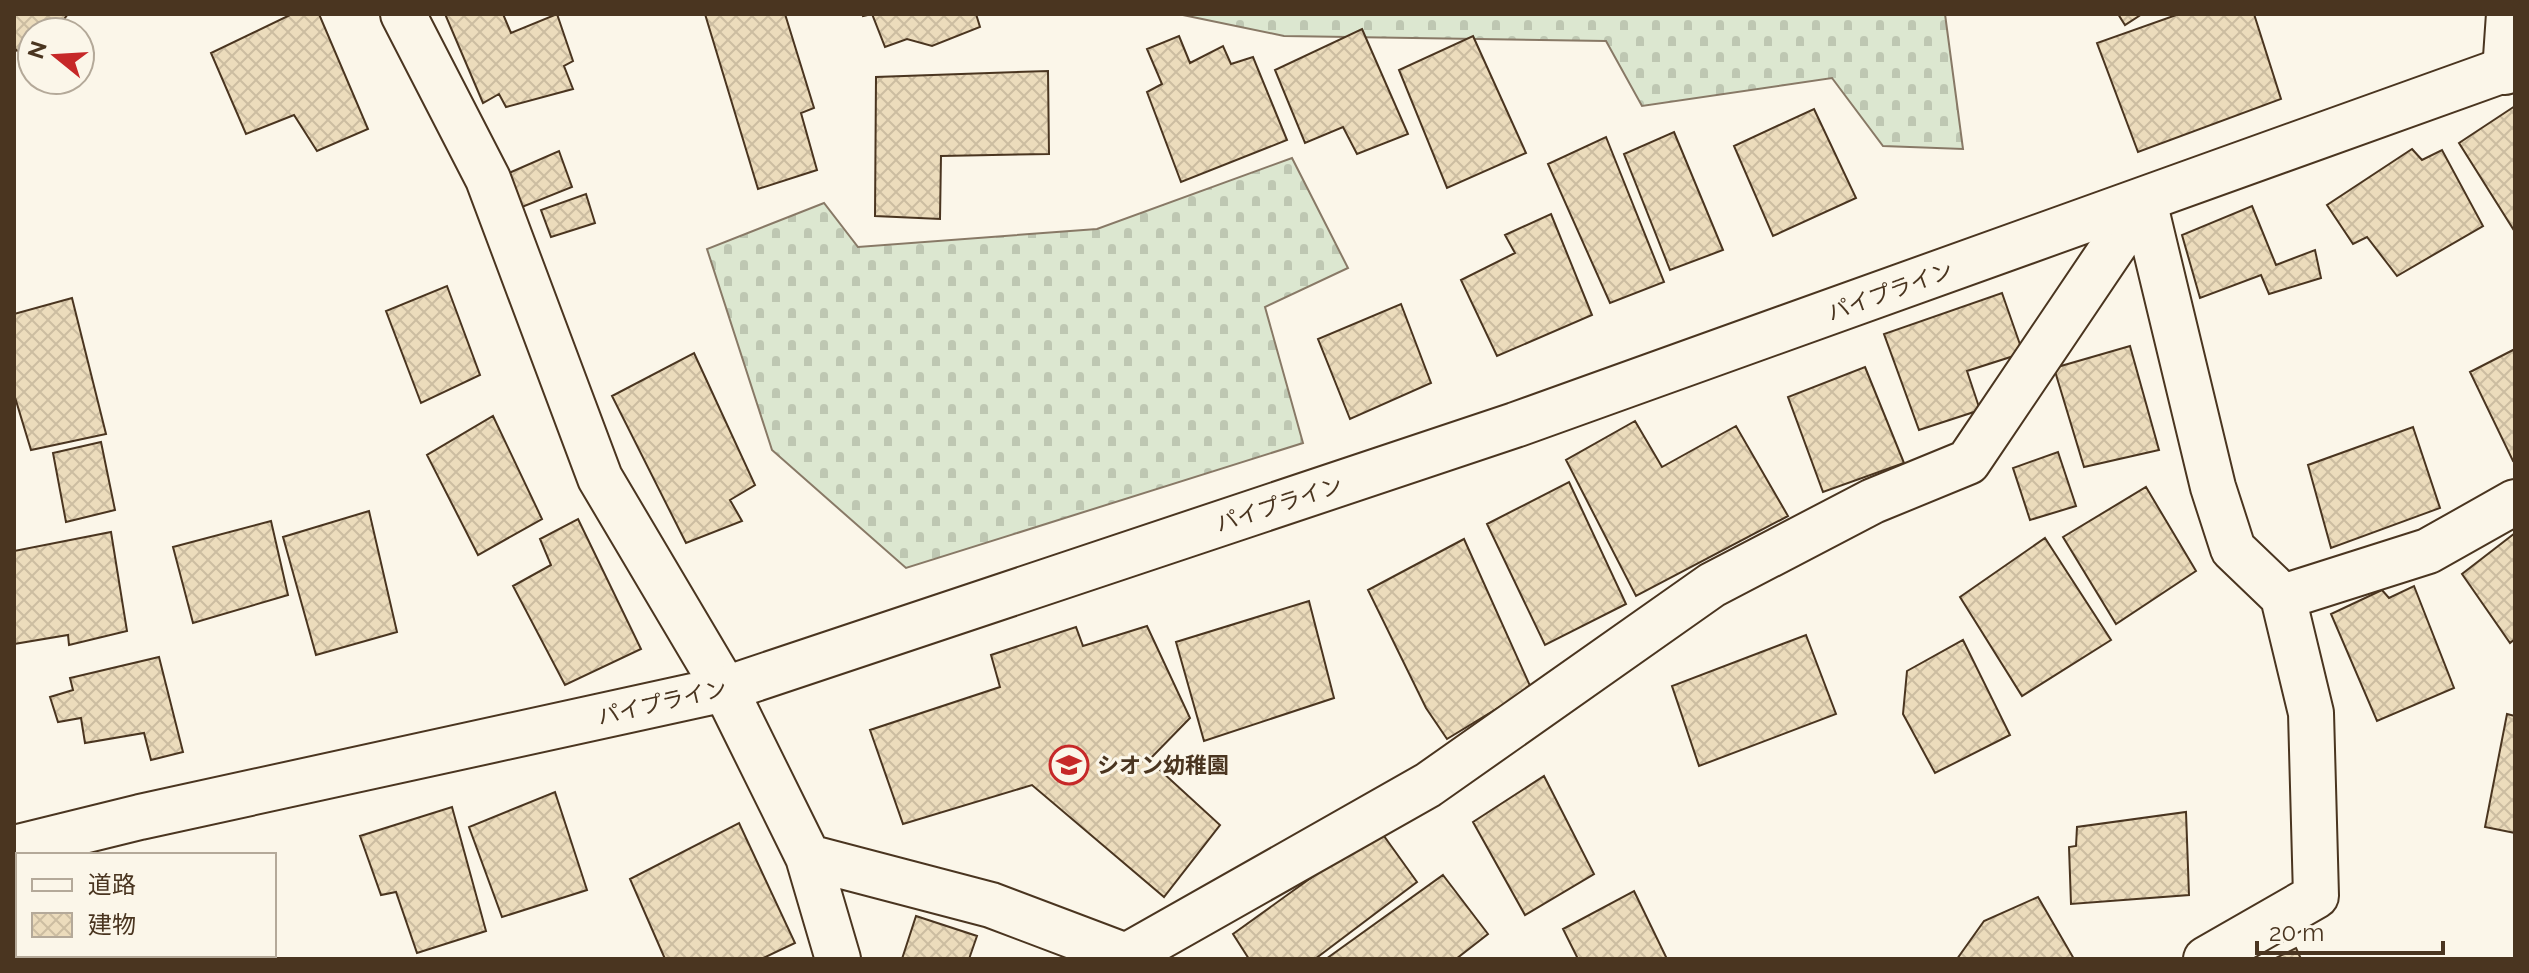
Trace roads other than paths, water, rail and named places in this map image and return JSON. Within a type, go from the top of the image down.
[{"type":"street","points":[[403,14],[488,179],[600,478],[725,689],[808,857],[838,959]]},
{"type":"street","points":[[2509,14],[2510,69]]},
{"type":"street","name":"パイプライン","points":[[14,848],[140,817],[725,689],[1515,425],[2510,69]]},
{"type":"street","points":[[808,857],[991,905],[1127,958],[1428,785],[1712,585],[1873,501],[1968,462],[2144,201]]},
{"type":"street","points":[[2144,201],[2213,487],[2233,549],[2283,597],[2311,713],[2316,896],[2206,959]]},
{"type":"street","points":[[2283,597],[2428,551],[2515,502]]},
{"type":"place","name":"シオン幼稚園","points":[[1069,765]]}]
